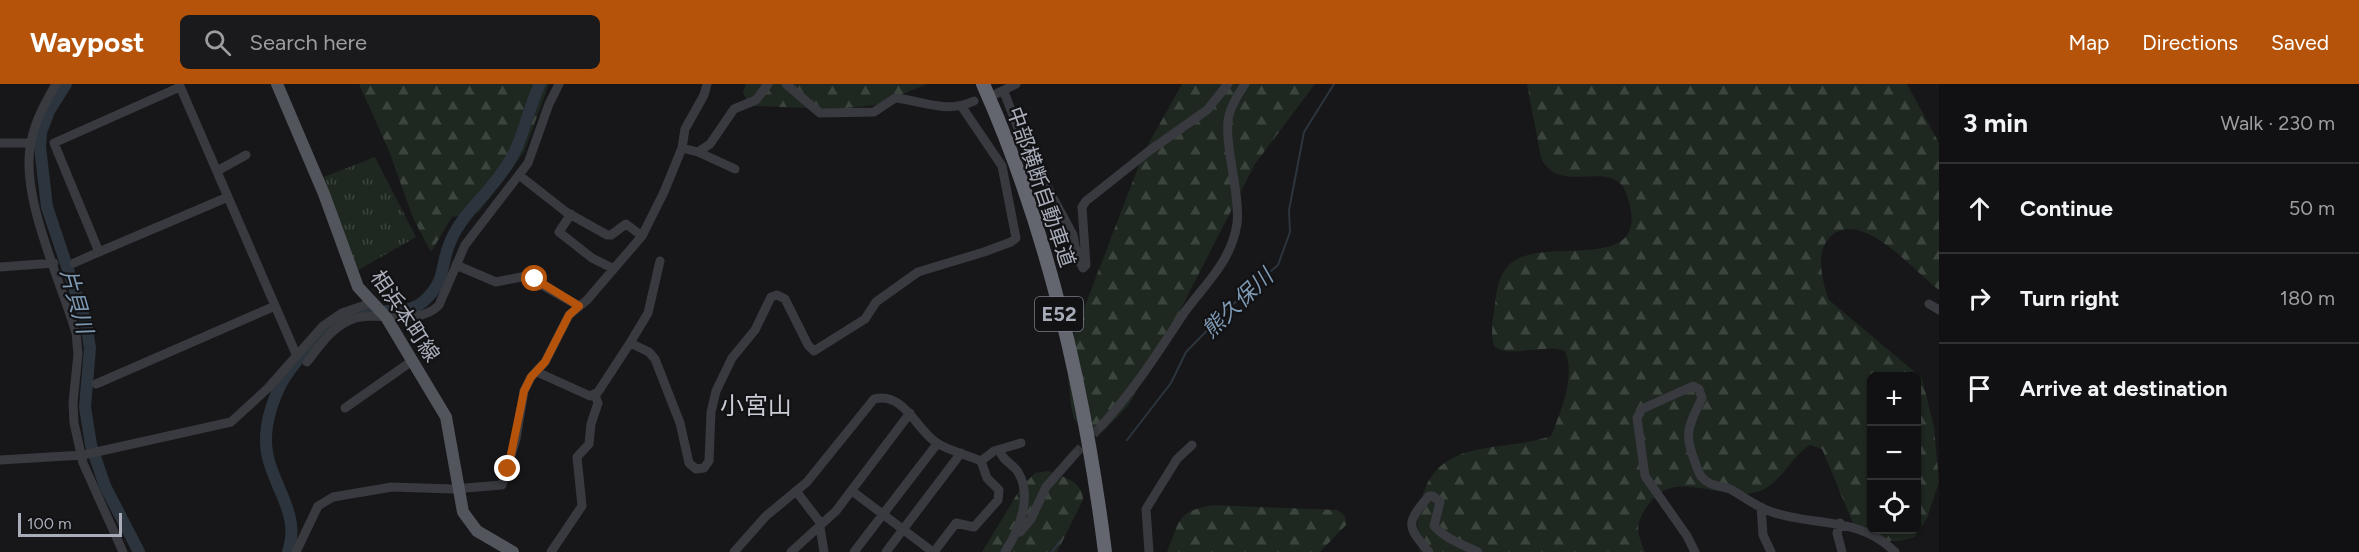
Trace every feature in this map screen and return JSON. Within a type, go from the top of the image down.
[{"type":"highway","name":"中部横断自動車道","points":[[983,84],[1019,176],[1049,273],[1090,447],[1106,552]]},
{"type":"main road","name":"相浜本町線","points":[[277,84],[324,194],[358,286],[379,310],[446,417],[463,512],[472,526],[513,552]]},
{"type":"street","points":[[56,84],[42,108],[30,143],[36,215],[76,333],[78,354],[73,415],[84,454],[83,463],[123,552]]},
{"type":"street","points":[[0,460],[84,454],[231,422],[268,388],[296,354],[329,322],[379,310],[421,315],[434,310],[444,297],[456,265],[477,226],[519,175],[532,153],[549,104],[559,84]]},
{"type":"street","points":[[296,552],[318,506],[333,497],[392,487],[496,486],[504,481],[524,391],[531,377],[537,372],[569,315],[642,236],[664,192],[682,148],[685,129],[704,95],[707,84]]},
{"type":"street","points":[[698,152],[710,144],[734,110],[756,99],[768,84]]},
{"type":"street","points":[[786,84],[820,113],[874,112],[895,98],[943,108],[962,107],[974,101]]},
{"type":"street","points":[[1016,84],[1000,93],[1025,146],[1073,235],[1077,256],[1083,268],[1086,265],[1082,207],[1086,201],[1207,110],[1228,84]]},
{"type":"street","points":[[1101,426],[1163,347],[1185,312],[1225,261],[1232,245],[1238,208],[1227,130],[1229,114],[1245,84]]},
{"type":"street","points":[[99,252],[54,143],[179,85],[296,354]]},
{"type":"street","points":[[630,343],[652,354],[680,423],[689,462],[696,470],[704,468],[709,461],[713,401],[723,374],[732,358],[755,330],[774,295],[787,302],[808,345],[814,351],[865,319],[876,302],[918,272],[993,249],[1016,238],[1002,166],[962,107]]},
{"type":"street","points":[[0,143],[30,143]]},
{"type":"street","points":[[682,148],[698,152],[735,170]]},
{"type":"street","points":[[217,171],[246,155]]},
{"type":"street","points":[[519,175],[571,214],[607,235],[611,235],[626,224],[642,236]]},
{"type":"street","points":[[74,263],[228,197]]},
{"type":"street","points":[[571,214],[559,232],[592,258],[612,268]]},
{"type":"street","points":[[537,372],[590,396],[595,395],[648,313],[660,261]]},
{"type":"street","points":[[0,267],[54,263]]},
{"type":"street","points":[[456,265],[496,282],[526,276],[579,306]]},
{"type":"street","points":[[1929,304],[1939,310]]},
{"type":"street","points":[[96,384],[275,306]]},
{"type":"street","points":[[307,362],[342,324],[379,310]]},
{"type":"street","points":[[345,408],[412,362]]},
{"type":"street","points":[[1695,552],[1688,536],[1645,476],[1643,442],[1637,418],[1642,409],[1689,386],[1699,388],[1702,398],[1692,419],[1688,443],[1697,470],[1712,485],[1731,490],[1771,512],[1813,522],[1840,523],[1873,534],[1895,552]]},
{"type":"street","points":[[551,552],[569,523],[578,516],[582,507],[577,457],[589,444],[591,424],[598,403],[595,395]]},
{"type":"street","points":[[734,552],[766,516],[807,482],[871,401],[883,398],[910,413],[937,444],[981,461],[987,478],[999,490],[998,500],[974,527],[956,523],[934,552],[852,491]]},
{"type":"street","points":[[791,552],[820,526],[852,491],[910,413]]},
{"type":"street","points":[[981,461],[994,451],[1022,443]]},
{"type":"street","points":[[854,552],[937,444]]},
{"type":"street","points":[[1149,552],[1146,509],[1172,465],[1192,445]]},
{"type":"street","points":[[1000,450],[1000,455],[1018,472],[1022,483],[1023,512],[1014,538]]},
{"type":"street","points":[[886,552],[961,453]]},
{"type":"street","points":[[1005,552],[1031,519],[1046,487],[1057,471],[1075,454]]},
{"type":"street","points":[[796,491],[820,526],[824,552]]},
{"type":"street","points":[[1429,552],[1415,538],[1412,523],[1417,510],[1429,496],[1433,496],[1440,502],[1434,526],[1452,540],[1478,552]]},
{"type":"street","points":[[1761,507],[1763,535],[1771,552]]},
{"type":"street","points":[[1840,523],[1837,533],[1842,552]]},
{"type":"green space","points":[[359,84],[549,84],[524,152],[478,213],[452,217],[431,252],[413,218],[389,151]]},
{"type":"green space","points":[[746,84],[927,84],[877,105],[835,109],[754,106],[747,101],[743,92]]},
{"type":"green space","points":[[1182,84],[1315,84],[1255,164],[1169,332],[1128,406],[1106,429],[1099,434],[1088,435],[1074,419],[1071,406],[1068,377],[1073,337],[1144,152]]},
{"type":"green space","points":[[1527,84],[1907,84],[1939,143],[1939,290],[1884,244],[1868,234],[1853,229],[1838,231],[1826,242],[1821,255],[1821,263],[1829,300],[1915,372],[1867,372],[1867,534],[1917,534],[1915,537],[1900,541],[1876,541],[1855,528],[1822,449],[1810,445],[1774,482],[1760,491],[1745,494],[1730,493],[1685,486],[1659,493],[1648,505],[1639,523],[1640,538],[1645,552],[1420,552],[1417,525],[1422,498],[1430,478],[1443,465],[1475,450],[1551,436],[1563,405],[1569,372],[1565,351],[1547,349],[1508,351],[1494,346],[1492,325],[1496,294],[1505,270],[1523,256],[1611,246],[1626,237],[1632,220],[1626,193],[1619,183],[1610,178],[1598,176],[1560,175],[1549,169],[1541,158]]},
{"type":"green space","points":[[375,157],[416,237],[355,272],[321,178]]},
{"type":"green space","points":[[1921,377],[1934,427],[1939,482],[1927,518],[1921,528]]},
{"type":"green space","points":[[1048,471],[1076,484],[1080,488],[1083,500],[1057,552],[982,552],[1022,486],[1035,473]]},
{"type":"green space","points":[[1212,505],[1338,510],[1345,516],[1346,525],[1320,552],[1167,552],[1177,525],[1185,515]]},
{"type":"waterway","name":"片貝川","points":[[66,84],[49,111],[41,132],[40,147],[47,207],[86,323],[90,348],[85,407],[91,445],[105,486],[139,552]]},
{"type":"waterway","points":[[288,552],[291,522],[271,468],[266,439],[270,412],[280,386],[310,346],[340,319],[358,313],[408,309],[417,306],[432,293],[440,279],[447,249],[456,230],[510,161],[540,84]]},
{"type":"waterway","name":"熊久保川","points":[[1127,440],[1171,383],[1186,352],[1231,306],[1278,265],[1290,232],[1289,210],[1304,132],[1334,84]]},
{"type":"waterway","name":"熊久保川","points":[[1052,552],[1060,541]]},
{"type":"tunnel","points":[[1075,454],[1101,426]]},
{"type":"district","name":"小宮山","points":[[756,406]]},
{"type":"route","points":[[508,469],[516,439],[524,391],[531,377],[545,362],[569,315],[579,306],[535,279]]}]
